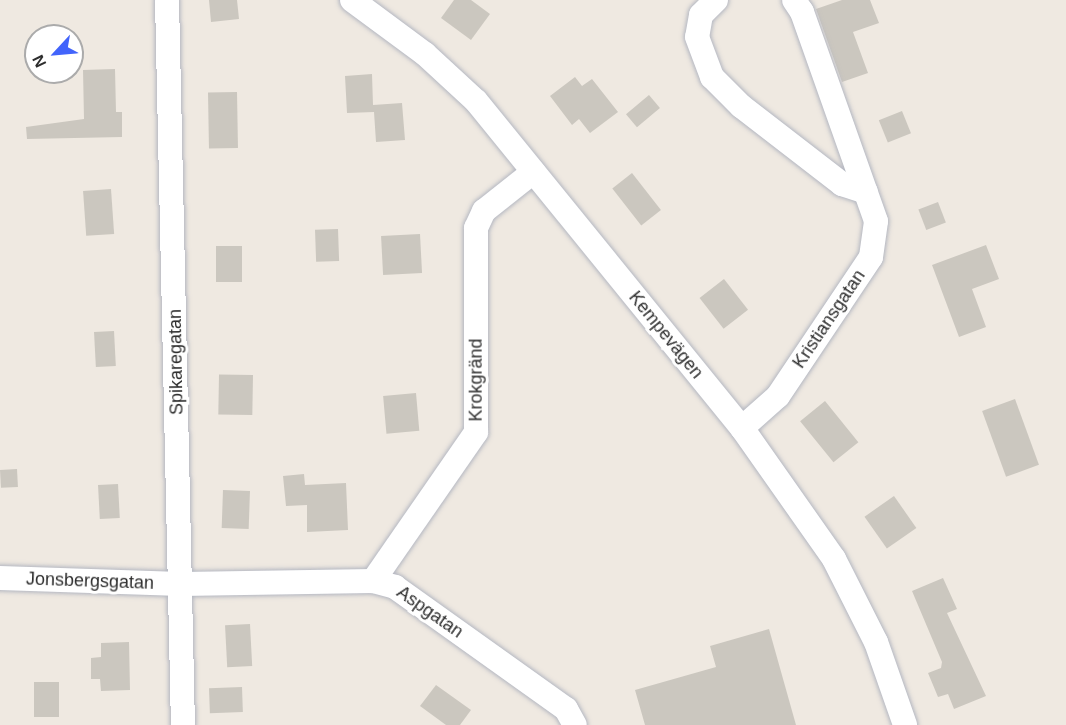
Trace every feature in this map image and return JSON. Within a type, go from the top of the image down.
[{"type":"street","name":"Spikaregatan","points":[[167,0],[183,725]]},
{"type":"street","points":[[716,0],[701,15],[697,36],[712,77],[741,106],[842,184],[866,192]]},
{"type":"street","name":"Kristiansgatan","points":[[742,428],[778,396],[871,257],[876,221],[794,0]]},
{"type":"street","name":"Kempevägen","points":[[368,5],[476,101],[742,428],[834,559],[876,642],[905,725]]},
{"type":"street","name":"Krokgränd","points":[[373,581],[476,432],[476,228],[484,211],[532,172]]},
{"type":"street","name":"Jonsbergsgatan","points":[[0,578],[181,584]]},
{"type":"street","name":"Aspgatan","points":[[181,584],[373,581],[395,586],[566,709],[575,725]]},
{"type":"building","points":[[209,0],[237,0],[239,19],[211,22]]},
{"type":"building","points":[[454,0],[471,0],[490,14],[471,40],[441,18]]},
{"type":"building","points":[[842,0],[870,0],[879,23],[853,32],[868,73],[842,82],[816,9]]},
{"type":"building","points":[[115,69],[116,112],[122,112],[122,137],[27,139],[26,127],[84,119],[84,70]]},
{"type":"building","points":[[372,74],[373,105],[402,103],[405,140],[376,142],[374,112],[347,113],[345,76]]},
{"type":"building","points":[[575,77],[582,86],[592,79],[618,112],[590,133],[579,119],[572,125],[550,96]]},
{"type":"building","points":[[237,92],[238,148],[209,148],[208,93]]},
{"type":"building","points":[[649,95],[660,108],[637,127],[626,114]]},
{"type":"building","points":[[902,111],[911,133],[888,143],[879,120]]},
{"type":"building","points":[[632,173],[661,210],[641,225],[612,188]]},
{"type":"building","points":[[111,189],[114,234],[86,236],[83,191]]},
{"type":"building","points":[[938,202],[946,223],[926,230],[918,210]]},
{"type":"building","points":[[338,229],[339,261],[316,262],[315,230]]},
{"type":"building","points":[[420,234],[422,273],[383,275],[381,236]]},
{"type":"building","points":[[986,245],[999,279],[972,289],[986,327],[959,337],[932,265]]},
{"type":"building","points":[[216,246],[242,246],[242,282],[216,282]]},
{"type":"building","points":[[724,279],[748,310],[724,329],[700,298]]},
{"type":"building","points":[[114,331],[116,366],[96,367],[94,332]]},
{"type":"building","points":[[219,374],[253,375],[252,415],[218,414]]},
{"type":"building","points":[[416,393],[419,431],[386,434],[383,396]]},
{"type":"building","points":[[1015,399],[1039,465],[1006,477],[982,411]]},
{"type":"building","points":[[825,401],[858,442],[833,462],[800,421]]},
{"type":"building","points":[[17,469],[18,487],[1,488],[0,470]]},
{"type":"building","points":[[304,474],[305,485],[346,483],[348,530],[307,532],[307,505],[286,506],[283,476]]},
{"type":"building","points":[[118,484],[120,518],[100,519],[98,485]]},
{"type":"building","points":[[223,490],[250,491],[249,529],[222,528]]},
{"type":"building","points":[[894,496],[916,528],[887,549],[865,517]]},
{"type":"building","points":[[943,578],[957,609],[947,613],[986,696],[954,709],[948,694],[938,697],[928,673],[941,668],[942,662],[912,591]]},
{"type":"building","points":[[250,624],[252,666],[227,667],[225,625]]},
{"type":"building","points":[[769,629],[796,725],[645,725],[635,690],[716,667],[710,646]]},
{"type":"building","points":[[129,642],[130,690],[101,691],[100,679],[91,679],[91,658],[101,657],[101,643]]},
{"type":"building","points":[[34,682],[59,682],[59,717],[34,717]]},
{"type":"building","points":[[436,685],[471,710],[460,725],[446,725],[420,706]]},
{"type":"building","points":[[242,687],[243,712],[210,713],[209,688]]}]
